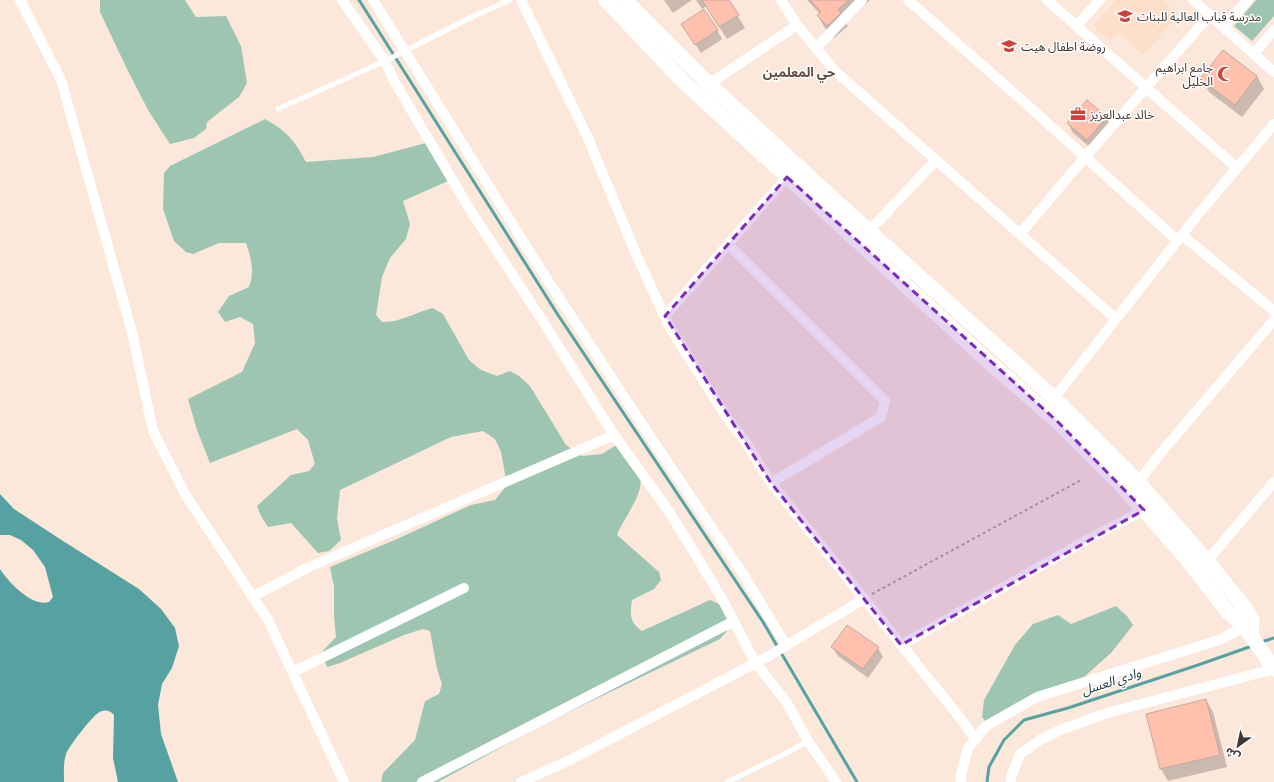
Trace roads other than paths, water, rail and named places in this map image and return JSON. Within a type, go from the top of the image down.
[{"type":"main road","points":[[606,0],[684,82],[991,364],[1058,422],[1144,510],[1186,558],[1227,611],[1249,627]]},
{"type":"main road","points":[[625,0],[709,84],[868,231],[1054,398],[1138,482],[1207,561],[1245,608],[1249,627],[1272,667]]},
{"type":"street","points":[[20,0],[61,80],[132,332],[153,431],[185,494],[268,620],[344,782]]},
{"type":"street","points":[[342,0],[385,61],[394,81],[472,213],[542,320],[614,435],[668,510],[734,621],[755,662],[787,703],[808,741],[836,782]]},
{"type":"street","points":[[373,0],[539,267],[650,438],[743,574],[784,646]]},
{"type":"street","points":[[520,0],[587,136],[636,254],[669,326],[727,418],[745,441],[770,483],[976,739]]},
{"type":"street","points":[[782,0],[797,25],[835,71],[1116,319]]},
{"type":"street","points":[[816,48],[862,0]]},
{"type":"street","points":[[908,0],[1085,157],[1180,238],[1274,312]]},
{"type":"street","points":[[1047,0],[1237,168]]},
{"type":"street","points":[[1076,26],[1100,0]]},
{"type":"street","points":[[1193,0],[1274,72]]},
{"type":"street","points":[[1223,27],[1248,0]]},
{"type":"street","points":[[1020,234],[1085,157],[1210,15]]},
{"type":"street","points":[[709,84],[797,25]]},
{"type":"street","points":[[1254,54],[1274,30]]},
{"type":"street","points":[[1054,398],[1180,238],[1274,124]]},
{"type":"street","points":[[868,231],[936,160]]},
{"type":"street","points":[[665,316],[787,177]]},
{"type":"street","points":[[728,244],[886,401],[881,416],[770,483]]},
{"type":"street","points":[[1138,482],[1169,443],[1274,320]]},
{"type":"street","points":[[252,597],[307,568],[614,435]]},
{"type":"street","points":[[1207,561],[1274,482]]},
{"type":"street","points":[[901,645],[1094,536],[1144,510]]},
{"type":"street","points":[[293,672],[464,588]]},
{"type":"street","points":[[521,782],[568,761],[767,657],[864,599]]},
{"type":"street","points":[[422,782],[734,621]]},
{"type":"street","points":[[961,782],[961,775],[968,748],[986,726],[1037,697],[1219,640],[1249,627]]},
{"type":"street","points":[[1011,782],[1011,777],[1020,754],[1040,740],[1060,730],[1107,714],[1272,667]]},
{"type":"lane","points":[[278,109],[385,61],[476,15],[510,0]]},
{"type":"lane","points":[[727,782],[808,741]]},
{"type":"water","points":[[0,494],[14,509],[139,589],[161,609],[175,628],[179,646],[172,668],[162,684],[158,705],[161,734],[178,782],[118,782],[113,758],[114,715],[109,711],[105,711],[98,713],[90,720],[68,750],[64,761],[64,782],[0,782],[0,569],[15,587],[35,601],[42,603],[49,602],[53,597],[45,567],[33,550],[21,540],[10,535],[0,535]]},
{"type":"waterway","points":[[359,0],[558,315],[763,622],[857,782]]},
{"type":"waterway","name":"وادي العسل","points":[[1261,642],[1274,638]]},
{"type":"waterway","name":"وادي العسل","points":[[987,782],[989,767],[1004,740],[1024,720],[1068,708],[1252,646]]},
{"type":"place","name":"مدرسة قباب العالية للبنات","points":[[1125,16]]},
{"type":"place","name":"روضة اطفال هيت","points":[[1009,46]]},
{"type":"place","name":"جامع ابراهيم الخليل","points":[[1225,74]]},
{"type":"place","name":"خالد عبدالعزيز","points":[[1078,114]]},
{"type":"district","name":"حي المعلمين","points":[[799,72]]}]
